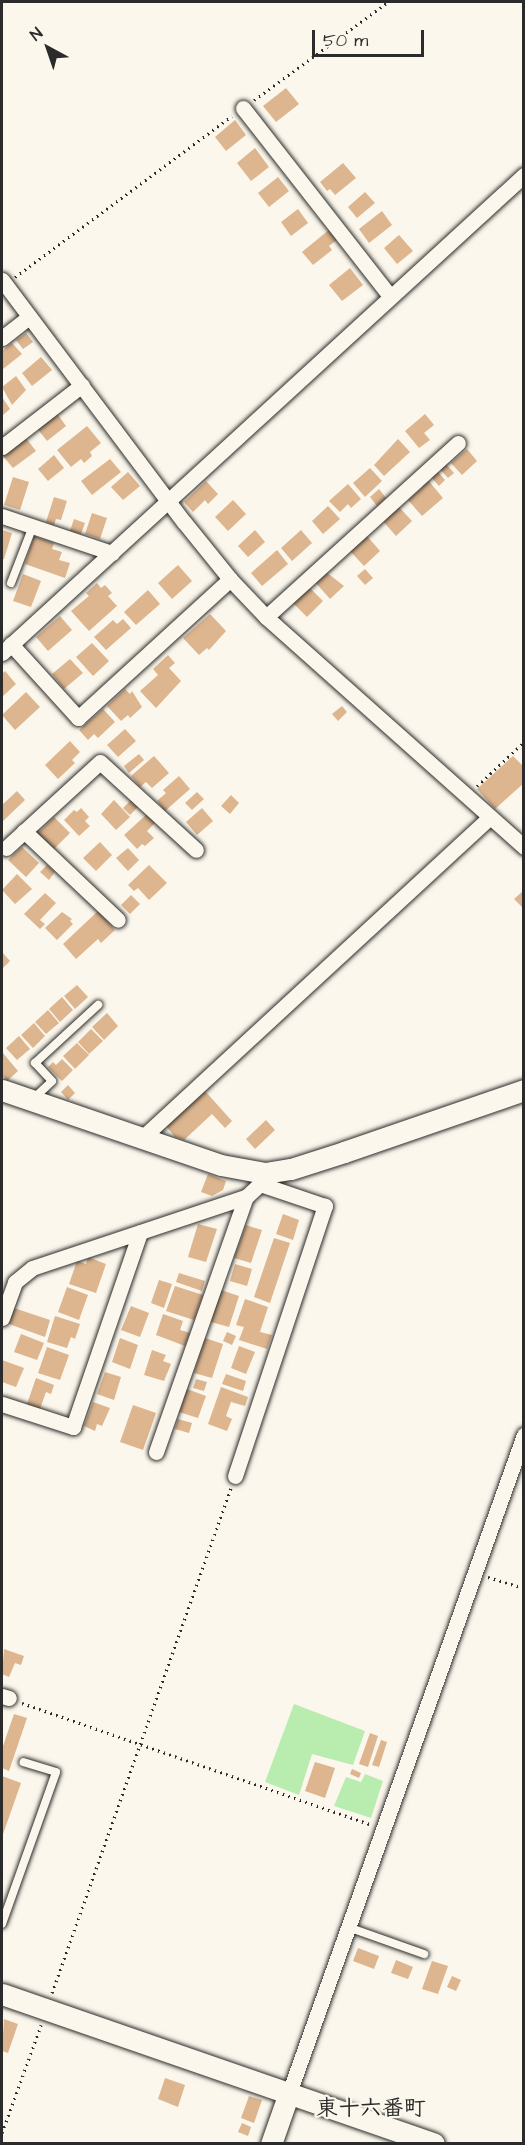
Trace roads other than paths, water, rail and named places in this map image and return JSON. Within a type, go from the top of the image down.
[{"type":"street","points":[[243,108],[390,296]]},
{"type":"street","points":[[230,579],[78,718],[4,651],[524,175]]},
{"type":"street","points":[[3,283],[167,500],[230,579],[266,617],[524,847]]},
{"type":"street","points":[[2,338],[29,317]]},
{"type":"street","points":[[2,447],[82,385]]},
{"type":"street","points":[[266,617],[458,443]]},
{"type":"street","points":[[2,516],[112,553]]},
{"type":"street","points":[[3,848],[100,762],[196,850]]},
{"type":"street","points":[[142,1138],[490,817]]},
{"type":"street","points":[[24,831],[118,920]]},
{"type":"street","points":[[2,1090],[262,1179],[325,1206],[235,1476]]},
{"type":"street","points":[[156,1452],[246,1197],[262,1179],[524,1090]]},
{"type":"street","points":[[2,1317],[15,1282],[32,1268],[246,1197]]},
{"type":"street","points":[[2,1404],[72,1427],[140,1232]]},
{"type":"street","points":[[271,2144],[524,1435]]},
{"type":"street","points":[[2,1994],[434,2144]]},
{"type":"lane","points":[[11,583],[33,526]]},
{"type":"lane","points":[[32,1100],[52,1082],[35,1063],[98,1005]]},
{"type":"lane","points":[[2,1924],[56,1772],[24,1762]]},
{"type":"lane","points":[[348,1927],[424,1954]]},
{"type":"district","name":"東十六番町","points":[[371,2109]]}]
